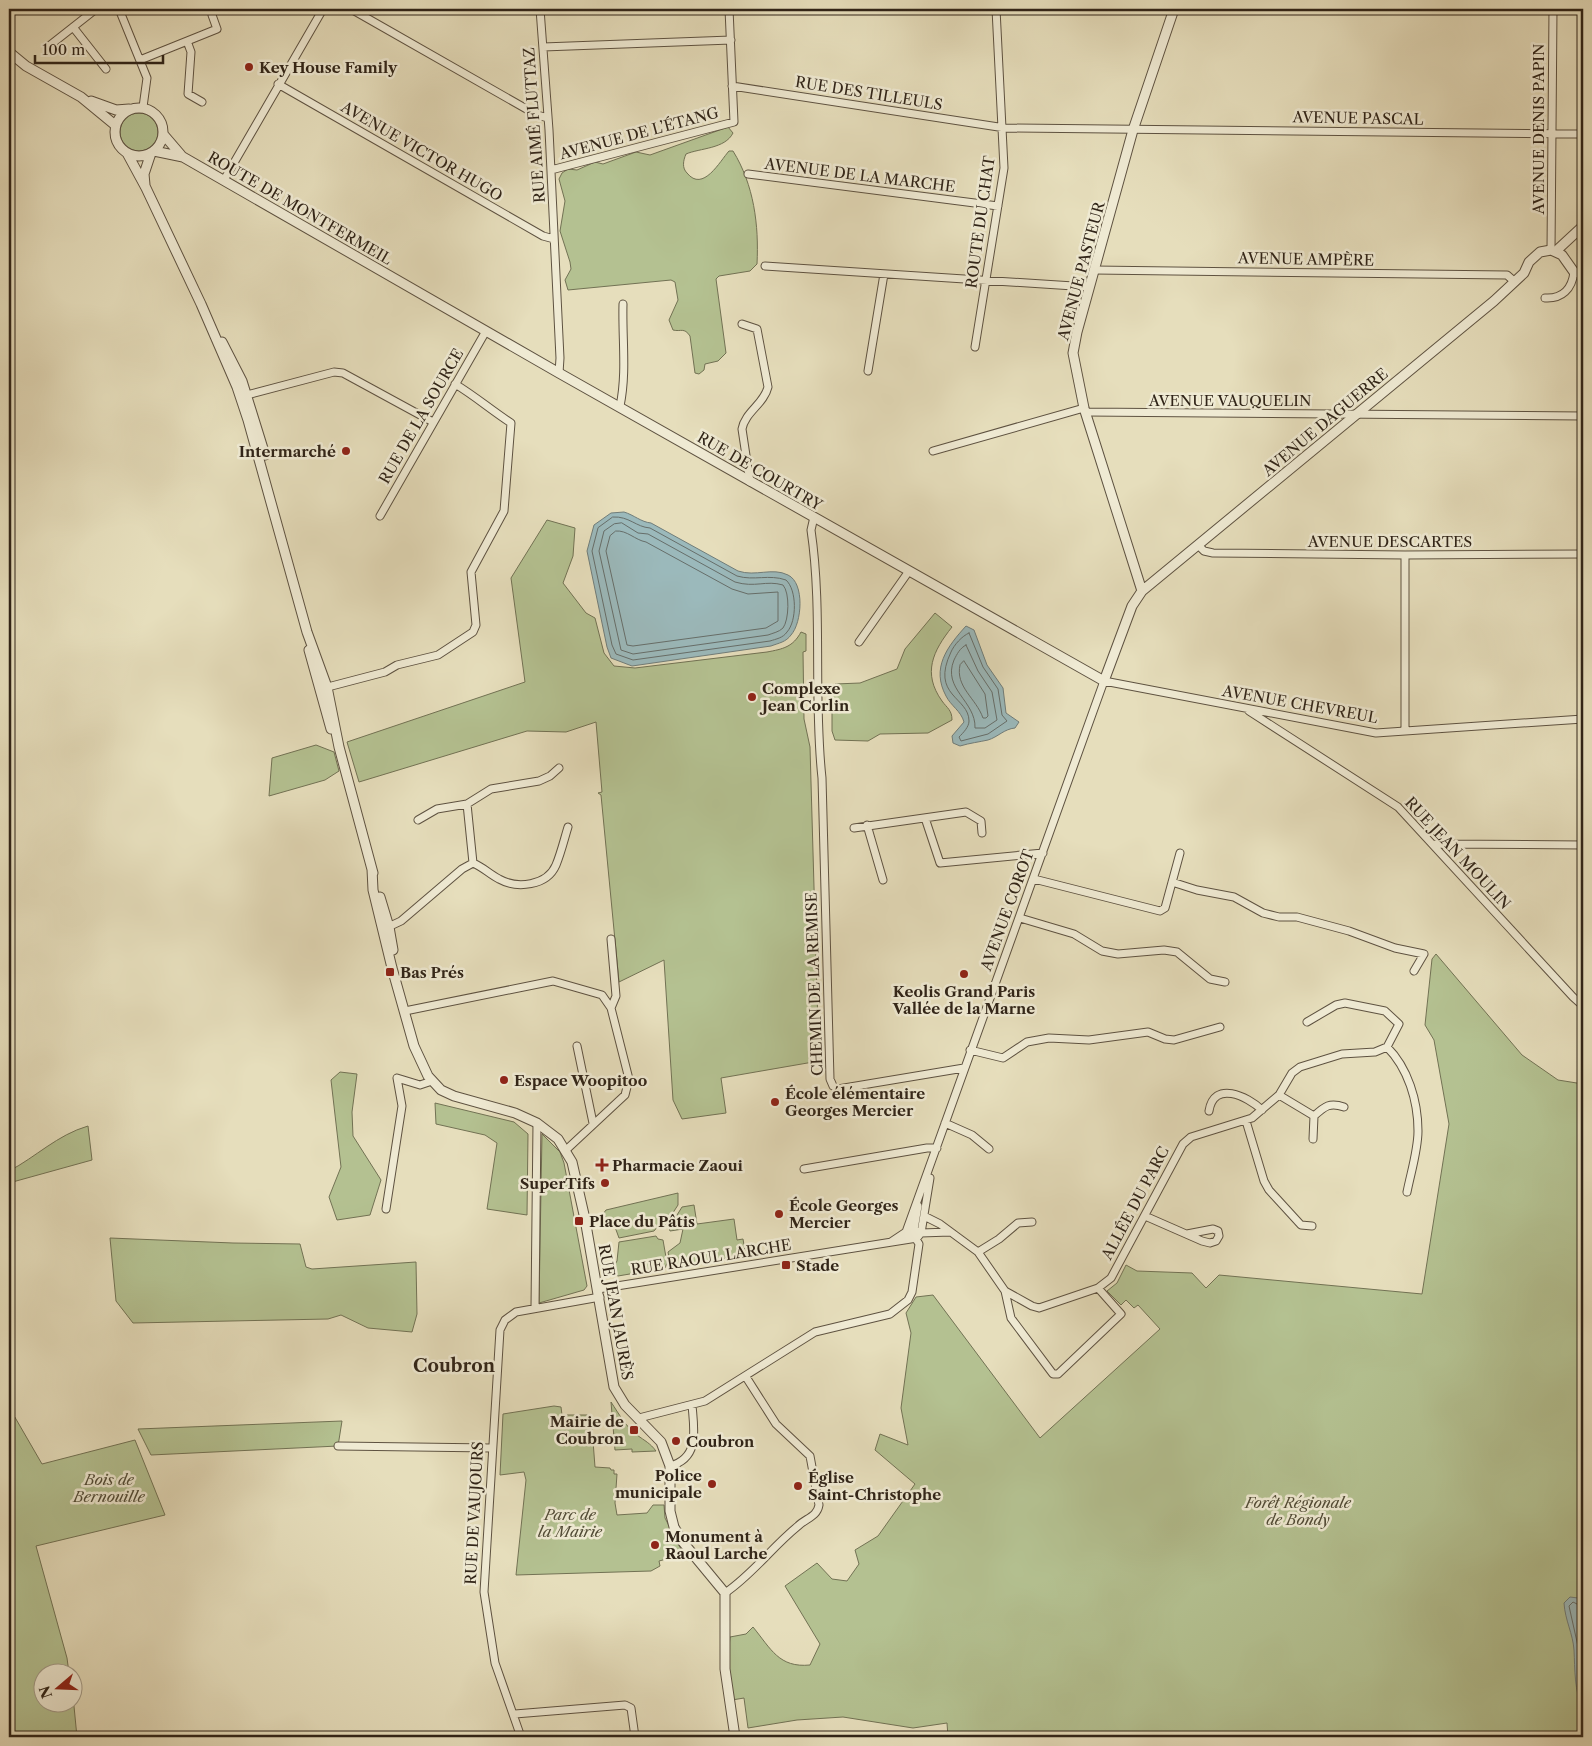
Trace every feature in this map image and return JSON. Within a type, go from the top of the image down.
[{"type":"street","points":[[49,46],[96,9]]},
{"type":"street","points":[[119,9],[147,80],[143,107]]},
{"type":"street","points":[[224,180],[323,9]]},
{"type":"street","points":[[351,9],[537,115],[548,118]]},
{"type":"street","name":"RUE AIMÉ FLUTTAZ","points":[[540,9],[551,170],[560,358],[559,373]]},
{"type":"street","points":[[729,9],[732,86]]},
{"type":"street","name":"ROUTE DU CHAT","points":[[974,347],[1004,168],[996,9]]},
{"type":"street","name":"AVENUE PASTEUR","points":[[1142,591],[1085,410],[1073,353],[1089,287],[1133,130],[1174,9]]},
{"type":"street","name":"AVENUE DENIS PAPIN","points":[[1552,9],[1551,134],[1553,250]]},
{"type":"street","points":[[140,60],[217,29],[212,15]]},
{"type":"street","points":[[72,27],[106,69]]},
{"type":"street","points":[[543,46],[730,40]]},
{"type":"street","points":[[187,41],[191,52],[188,94],[202,102]]},
{"type":"street","points":[[9,52],[26,66],[81,97],[116,110],[143,107],[156,114],[160,119],[163,134],[144,174],[146,188]]},
{"type":"street","name":"AVENUE VICTOR HUGO","points":[[278,84],[543,236],[554,239]]},
{"type":"street","name":"RUE DES TILLEULS","points":[[732,86],[1002,128],[1133,130]]},
{"type":"street","name":"AVENUE DE L’ÉTANG","points":[[551,170],[734,122],[732,86]]},
{"type":"street","points":[[81,97],[115,125]]},
{"type":"street","points":[[129,109],[123,112],[115,125],[116,141],[127,153],[135,156],[153,152]]},
{"type":"street","name":"AVENUE PASCAL","points":[[1133,130],[1583,134]]},
{"type":"street","name":"ROUTE DE MONTFERMEIL","points":[[163,134],[183,157],[404,283]]},
{"type":"street","name":"ROUTE DE MONTFERMEIL","points":[[153,152],[183,157]]},
{"type":"street","name":"RUE JEAN JAURÈS","points":[[127,153],[146,188],[244,396],[262,442],[273,505],[372,869],[404,1011],[419,1060],[432,1081],[441,1090],[454,1096],[516,1113],[537,1123],[549,1130],[566,1150],[578,1179],[614,1386],[625,1405],[661,1442],[670,1466],[670,1512],[674,1527],[682,1540],[725,1593]]},
{"type":"street","name":"AVENUE DE LA MARCHE","points":[[748,174],[998,206]]},
{"type":"street","points":[[1544,298],[1552,298],[1566,293],[1579,273],[1568,260],[1553,250],[1583,226]]},
{"type":"street","name":"AVENUE DAGUERRE","points":[[1142,591],[1199,546],[1515,282],[1534,256],[1553,250]]},
{"type":"street","points":[[765,266],[1089,287]]},
{"type":"street","name":"AVENUE AMPÈRE","points":[[1094,270],[1507,275],[1515,282]]},
{"type":"street","points":[[868,371],[884,274]]},
{"type":"street","name":"RUE DE COURTRY","points":[[404,283],[750,482],[1104,681]]},
{"type":"street","points":[[620,406],[625,351],[622,339],[623,304]]},
{"type":"street","points":[[742,324],[757,329],[768,387],[766,394],[743,421],[742,429],[750,482]]},
{"type":"street","name":"RUE DE LA SOURCE","points":[[380,516],[486,331]]},
{"type":"street","points":[[244,396],[334,372],[343,373],[433,422]]},
{"type":"street","points":[[323,688],[438,655],[473,632],[476,625],[471,572],[504,511],[511,423],[485,406],[480,399],[455,384]]},
{"type":"street","name":"AVENUE VAUQUELIN","points":[[933,450],[1085,410],[1583,416]]},
{"type":"street","name":"CHEMIN DE LA REMISE","points":[[814,517],[811,530],[819,747],[822,778],[830,1079],[832,1086],[838,1089],[964,1068]]},
{"type":"street","name":"AVENUE DESCARTES","points":[[1199,546],[1204,551],[1213,553],[1583,554]]},
{"type":"street","points":[[1405,555],[1406,731]]},
{"type":"street","points":[[859,642],[909,571]]},
{"type":"street","points":[[1104,681],[1132,606],[1142,591]]},
{"type":"street","name":"AVENUE CHEVREUL","points":[[1104,681],[1376,733],[1583,719]]},
{"type":"street","name":"AVENUE COROT","points":[[906,1232],[1104,681]]},
{"type":"street","name":"RUE JEAN MOULIN","points":[[1244,708],[1398,807],[1583,1006]]},
{"type":"street","points":[[1273,727],[1272,721],[1277,715]]},
{"type":"street","points":[[418,820],[437,808],[467,804],[491,789],[539,781],[550,776],[560,768]]},
{"type":"street","points":[[467,804],[473,862]]},
{"type":"street","points":[[854,828],[966,812],[981,822],[982,833]]},
{"type":"street","points":[[925,818],[940,863],[1043,853]]},
{"type":"street","points":[[867,825],[883,880]]},
{"type":"street","points":[[473,862],[497,879],[509,884],[523,885],[535,883],[547,876],[556,866],[568,827]]},
{"type":"street","points":[[1433,844],[1583,845]]},
{"type":"street","points":[[1034,879],[1160,912],[1164,908],[1180,853]]},
{"type":"street","points":[[386,928],[402,921],[462,869],[473,862]]},
{"type":"street","points":[[1172,882],[1196,890],[1234,897],[1263,913],[1279,917],[1297,917],[1350,931],[1395,948],[1424,954],[1414,971]]},
{"type":"street","points":[[1020,918],[1074,934],[1102,951],[1118,954],[1164,950],[1177,952],[1210,979],[1225,982]]},
{"type":"street","points":[[611,939],[616,996],[611,1008]]},
{"type":"street","points":[[404,1011],[553,981],[602,995],[611,1008],[628,1079],[625,1095],[566,1150]]},
{"type":"street","points":[[1307,1022],[1336,1005],[1345,1003],[1385,1011],[1400,1024],[1387,1046],[1397,1057],[1404,1070],[1416,1104],[1418,1132],[1407,1192]]},
{"type":"street","points":[[970,1050],[1003,1058],[1027,1042],[1044,1039],[1089,1040],[1148,1032],[1165,1039],[1174,1040],[1220,1027]]},
{"type":"street","points":[[577,1046],[593,1123]]},
{"type":"street","name":"ALLÉE DU PARC","points":[[924,1216],[978,1252],[1005,1291],[1032,1306],[1039,1308],[1098,1288],[1111,1278],[1183,1144],[1191,1137],[1246,1121],[1279,1095],[1292,1073],[1300,1067],[1342,1054],[1375,1052],[1387,1046]]},
{"type":"street","points":[[386,1209],[402,1106],[397,1078],[420,1085],[432,1081]]},
{"type":"street","points":[[1209,1111],[1211,1101],[1216,1096],[1225,1093],[1252,1100],[1262,1110]]},
{"type":"street","points":[[1279,1095],[1314,1116]]},
{"type":"street","points":[[1313,1139],[1314,1116],[1326,1105],[1333,1103],[1344,1106]]},
{"type":"street","points":[[1246,1121],[1264,1181],[1269,1190],[1301,1225],[1312,1226]]},
{"type":"street","points":[[535,1308],[537,1123]]},
{"type":"street","points":[[945,1123],[972,1136],[989,1149]]},
{"type":"street","points":[[804,1169],[927,1148],[937,1148]]},
{"type":"street","name":"AVENUE COROT","points":[[919,1236],[937,1148]]},
{"type":"street","points":[[639,1418],[705,1401],[815,1332],[898,1311],[908,1300],[912,1292],[919,1244],[919,1236],[914,1230],[919,1209],[917,1201]]},
{"type":"street","points":[[1145,1216],[1188,1234]]},
{"type":"street","points":[[978,1252],[999,1239],[1018,1223],[1032,1222]]},
{"type":"street","points":[[891,1242],[906,1232],[919,1236],[950,1232]]},
{"type":"street","name":"RUE RAOUL LARCHE","points":[[535,1308],[599,1293],[919,1236]]},
{"type":"street","points":[[1005,1291],[1010,1318],[1053,1374],[1058,1374],[1121,1314],[1098,1288]]},
{"type":"street","name":"RUE DE VAUJOURS","points":[[521,1737],[515,1714],[495,1663],[484,1600],[491,1448],[500,1330],[505,1320],[516,1312],[535,1308]]},
{"type":"street","points":[[735,1737],[725,1668],[725,1593],[741,1582],[799,1524],[818,1511],[819,1505],[810,1456],[776,1424],[746,1377]]},
{"type":"street","points":[[670,1466],[684,1461],[690,1453],[694,1429],[692,1405]]},
{"type":"street","points":[[338,1446],[491,1448]]},
{"type":"street","points":[[515,1714],[625,1705],[631,1708],[633,1714],[635,1737]]},
{"type":"green space","points":[[139,113],[152,119],[158,132],[152,145],[139,151],[126,145],[120,132],[126,119]]},
{"type":"green space","points":[[728,127],[733,133],[729,138],[718,145],[686,154],[684,167],[685,171],[693,178],[699,179],[711,173],[729,151],[733,151],[746,178],[754,206],[757,264],[750,271],[719,276],[716,279],[726,353],[718,361],[705,364],[704,370],[699,374],[695,373],[690,336],[684,331],[673,330],[669,320],[678,300],[675,282],[671,280],[568,290],[565,280],[571,269],[560,231],[565,201],[559,179],[562,173],[568,169],[577,170],[595,162],[603,164],[636,152],[650,155]]},
{"type":"green space","points":[[547,520],[575,528],[573,556],[563,583],[586,613],[595,618],[604,653],[614,666],[635,668],[767,652],[778,650],[791,644],[801,632],[806,634],[806,651],[803,652],[804,719],[810,747],[819,1061],[721,1078],[726,1113],[682,1119],[673,1100],[664,960],[619,982],[601,795],[598,793],[602,792],[596,722],[566,732],[527,731],[359,782],[347,742],[525,682],[511,578]]},
{"type":"green space","points":[[935,613],[952,627],[935,654],[931,672],[936,691],[950,711],[952,720],[928,733],[880,734],[868,741],[835,740],[832,731],[832,690],[835,684],[860,683],[897,669],[905,649]]},
{"type":"green space","points":[[316,745],[334,752],[339,771],[325,780],[269,796],[272,758]]},
{"type":"green space","name":"Forêt Régionale de Bondy","points":[[1436,954],[1522,1055],[1558,1080],[1583,1084],[1583,1737],[948,1737],[947,1723],[913,1728],[843,1717],[797,1720],[748,1728],[744,1698],[732,1700],[728,1660],[730,1637],[746,1634],[753,1627],[783,1660],[799,1665],[810,1665],[820,1644],[785,1586],[817,1563],[832,1579],[847,1581],[859,1564],[855,1550],[878,1536],[915,1484],[875,1450],[880,1434],[908,1445],[901,1408],[911,1333],[906,1313],[916,1297],[933,1295],[1040,1438],[1160,1329],[1138,1305],[1134,1308],[1126,1300],[1121,1305],[1107,1291],[1117,1283],[1126,1265],[1137,1271],[1192,1273],[1206,1288],[1219,1275],[1422,1294],[1449,1124],[1434,1040],[1425,1025],[1432,959]]},
{"type":"green space","points":[[340,1072],[357,1074],[352,1112],[353,1136],[381,1180],[370,1215],[337,1220],[329,1197],[341,1167],[331,1080]]},
{"type":"green space","points":[[435,1103],[514,1122],[528,1134],[527,1215],[487,1209],[497,1143],[485,1135],[436,1124]]},
{"type":"green space","points":[[88,1126],[92,1160],[9,1183],[9,1171],[66,1135]]},
{"type":"green space","points":[[542,1134],[560,1152],[564,1163],[587,1286],[584,1290],[539,1303]]},
{"type":"green space","points":[[678,1193],[678,1205],[665,1225],[659,1225],[654,1231],[619,1238],[615,1227],[603,1214],[606,1210]]},
{"type":"green space","points":[[694,1205],[697,1224],[734,1219],[737,1240],[743,1239],[745,1251],[739,1252],[738,1256],[674,1267],[670,1263],[668,1252],[680,1243],[683,1229],[670,1231],[669,1228],[682,1207]]},
{"type":"green space","points":[[656,1236],[658,1239],[663,1240],[667,1263],[665,1268],[618,1276],[607,1269],[612,1269],[617,1261],[619,1242]]},
{"type":"green space","points":[[110,1238],[300,1244],[306,1267],[312,1269],[416,1262],[417,1314],[412,1332],[368,1328],[341,1315],[328,1319],[133,1323],[116,1301]]},
{"type":"green space","points":[[611,1402],[629,1428],[656,1451],[632,1452],[632,1449],[615,1450]]},
{"type":"green space","name":"Parc de la Mairie","points":[[554,1406],[561,1407],[562,1415],[591,1415],[595,1467],[610,1468],[614,1470],[614,1474],[617,1474],[615,1503],[617,1515],[647,1513],[653,1505],[664,1505],[665,1518],[682,1551],[674,1557],[659,1561],[660,1566],[651,1571],[516,1575],[526,1480],[524,1472],[500,1475],[503,1414]]},
{"type":"green space","name":"Bois de Bernouille","points":[[9,1407],[42,1464],[135,1440],[165,1515],[36,1546],[68,1664],[32,1664],[32,1714],[75,1714],[77,1737],[9,1737]]},
{"type":"green space","points":[[342,1421],[338,1446],[151,1455],[138,1429]]},
{"type":"water","points":[[624,512],[651,523],[738,571],[745,573],[776,572],[788,575],[797,586],[800,604],[798,622],[791,635],[785,641],[771,646],[632,666],[611,658],[587,551],[594,525],[611,513]]},
{"type":"water","points":[[966,626],[974,630],[987,665],[1003,688],[1006,713],[1019,722],[1015,728],[992,739],[960,746],[953,743],[952,736],[964,722],[961,715],[946,696],[940,676],[943,658],[947,650]]},
{"type":"water","points":[[1570,1597],[1578,1598],[1583,1604],[1583,1709],[1576,1687],[1573,1644],[1564,1603]]},
{"type":"place","name":"Key House Family","points":[[249,67]]},
{"type":"place","name":"Intermarché","points":[[346,451]]},
{"type":"place","name":"Complexe Jean Corlin","points":[[752,697]]},
{"type":"place","name":"Bas Prés","points":[[390,972]]},
{"type":"place","name":"Keolis Grand Paris Vallée de la Marne","points":[[964,974]]},
{"type":"place","name":"Espace Woopitoo","points":[[504,1080]]},
{"type":"place","name":"École élémentaire Georges Mercier","points":[[775,1102]]},
{"type":"place","name":"Pharmacie Zaoui","points":[[602,1165]]},
{"type":"place","name":"SuperTifs","points":[[605,1183]]},
{"type":"place","name":"École Georges Mercier","points":[[779,1214]]},
{"type":"place","name":"Place du Pâtis","points":[[579,1221]]},
{"type":"place","name":"Stade","points":[[786,1265]]},
{"type":"place","name":"Mairie de Coubron","points":[[634,1430]]},
{"type":"place","name":"Coubron","points":[[676,1441]]},
{"type":"place","name":"Police municipale","points":[[712,1484]]},
{"type":"place","name":"Église Saint-Christophe","points":[[798,1486]]},
{"type":"place","name":"Monument à Raoul Larche","points":[[655,1545]]},
{"type":"district","name":"Coubron","points":[[454,1366]]}]
